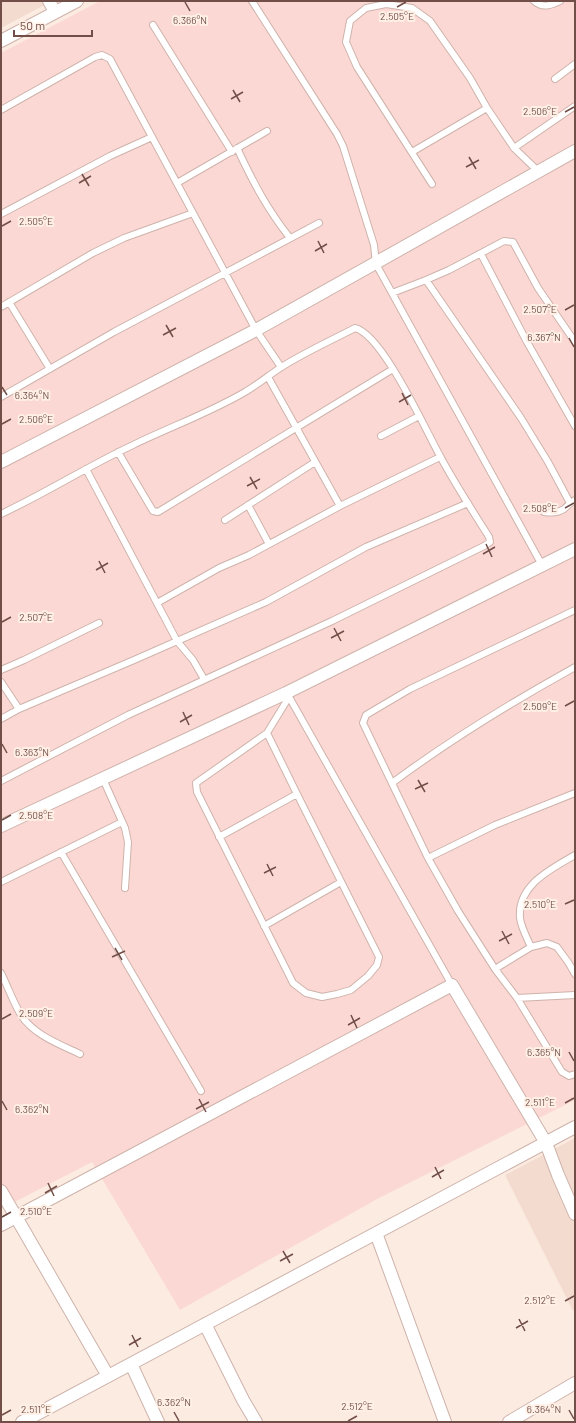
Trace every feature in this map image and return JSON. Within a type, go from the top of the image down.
[{"type":"street","points":[[49,1],[55,12]]},
{"type":"street","points":[[1,41],[77,1]]},
{"type":"street","points":[[1,462],[256,330],[575,151]]},
{"type":"street","points":[[1,826],[288,695],[575,549]]},
{"type":"street","points":[[1,1225],[452,985],[546,1143],[575,1214]]},
{"type":"street","points":[[22,1422],[575,1128]]},
{"type":"street","points":[[1,1191],[108,1376]]},
{"type":"street","points":[[376,1233],[445,1422]]},
{"type":"street","points":[[205,1324],[243,1400],[256,1422]]},
{"type":"street","points":[[131,1364],[158,1422]]},
{"type":"street","points":[[509,1422],[575,1383]]},
{"type":"lane","points":[[252,1],[343,146],[374,245],[376,264],[542,565]]},
{"type":"lane","points":[[534,1],[537,4],[547,6],[560,1]]},
{"type":"lane","points":[[432,184],[358,67],[346,42],[350,21],[366,8],[386,4],[412,8],[430,21],[470,78],[487,108],[514,148],[539,172]]},
{"type":"lane","points":[[153,25],[234,150],[277,222],[290,238]]},
{"type":"lane","points":[[1,110],[95,57],[102,55],[110,59],[256,330],[281,368]]},
{"type":"lane","points":[[555,79],[575,64]]},
{"type":"lane","points":[[514,148],[575,106]]},
{"type":"lane","points":[[412,152],[487,108]]},
{"type":"lane","points":[[177,183],[267,131]]},
{"type":"lane","points":[[1,214],[104,159],[152,137]]},
{"type":"lane","points":[[1,307],[93,253],[124,238],[193,214]]},
{"type":"lane","points":[[1,397],[114,332],[319,223]]},
{"type":"lane","points":[[392,293],[426,280],[481,254],[504,241],[512,242],[538,288],[575,342]]},
{"type":"lane","points":[[481,254],[527,342],[575,426]]},
{"type":"lane","points":[[426,280],[521,418],[572,502],[562,510],[553,513],[544,512]]},
{"type":"lane","points":[[9,302],[50,369]]},
{"type":"lane","points":[[1,514],[25,503],[118,452],[173,428],[235,398],[281,368],[355,328],[360,329],[370,339],[393,370],[440,456],[489,536],[490,542],[332,621],[128,715],[1,781]]},
{"type":"lane","points":[[118,452],[153,511],[158,512],[393,370]]},
{"type":"lane","points":[[268,377],[340,506]]},
{"type":"lane","points":[[382,436],[419,416]]},
{"type":"lane","points":[[157,603],[219,568],[249,555],[340,506],[440,456]]},
{"type":"lane","points":[[225,520],[316,462]]},
{"type":"lane","points":[[86,469],[177,641],[204,679]]},
{"type":"lane","points":[[1,719],[19,709],[266,602],[366,547],[468,503]]},
{"type":"lane","points":[[248,505],[269,544]]},
{"type":"lane","points":[[575,610],[410,689],[366,715],[363,723],[428,858],[458,911],[495,969],[517,998],[562,1072],[569,1076],[575,1074]]},
{"type":"lane","points":[[1,670],[99,623]]},
{"type":"lane","points":[[392,783],[424,759],[471,728],[575,667]]},
{"type":"lane","points":[[1,682],[19,709]]},
{"type":"lane","points":[[267,733],[379,957],[377,965],[368,976],[351,990],[322,997],[306,993],[293,983],[197,792],[196,783],[267,733],[288,695]]},
{"type":"lane","points":[[288,695],[452,985]]},
{"type":"lane","points":[[103,779],[125,828],[128,842],[125,888]]},
{"type":"lane","points":[[428,858],[495,826],[575,793]]},
{"type":"lane","points":[[219,837],[297,794]]},
{"type":"lane","points":[[1,882],[122,822]]},
{"type":"lane","points":[[61,852],[201,1091]]},
{"type":"lane","points":[[531,947],[520,920],[520,906],[525,894],[537,880],[575,855]]},
{"type":"lane","points":[[264,926],[341,882]]},
{"type":"lane","points":[[495,969],[531,947],[548,943],[557,947],[575,974]]},
{"type":"lane","points":[[1,973],[22,1015],[34,1030],[51,1041],[80,1054]]},
{"type":"lane","points":[[517,998],[575,995]]},
{"type":"shaded area","points":[[1,1],[52,1],[1,28]]},
{"type":"shaded area","points":[[100,1],[575,1],[575,1100],[379,1198],[180,1310],[92,1162],[1,1209],[1,53]]},
{"type":"shaded area","points":[[575,1138],[575,1309],[573,1311],[505,1175]]}]
